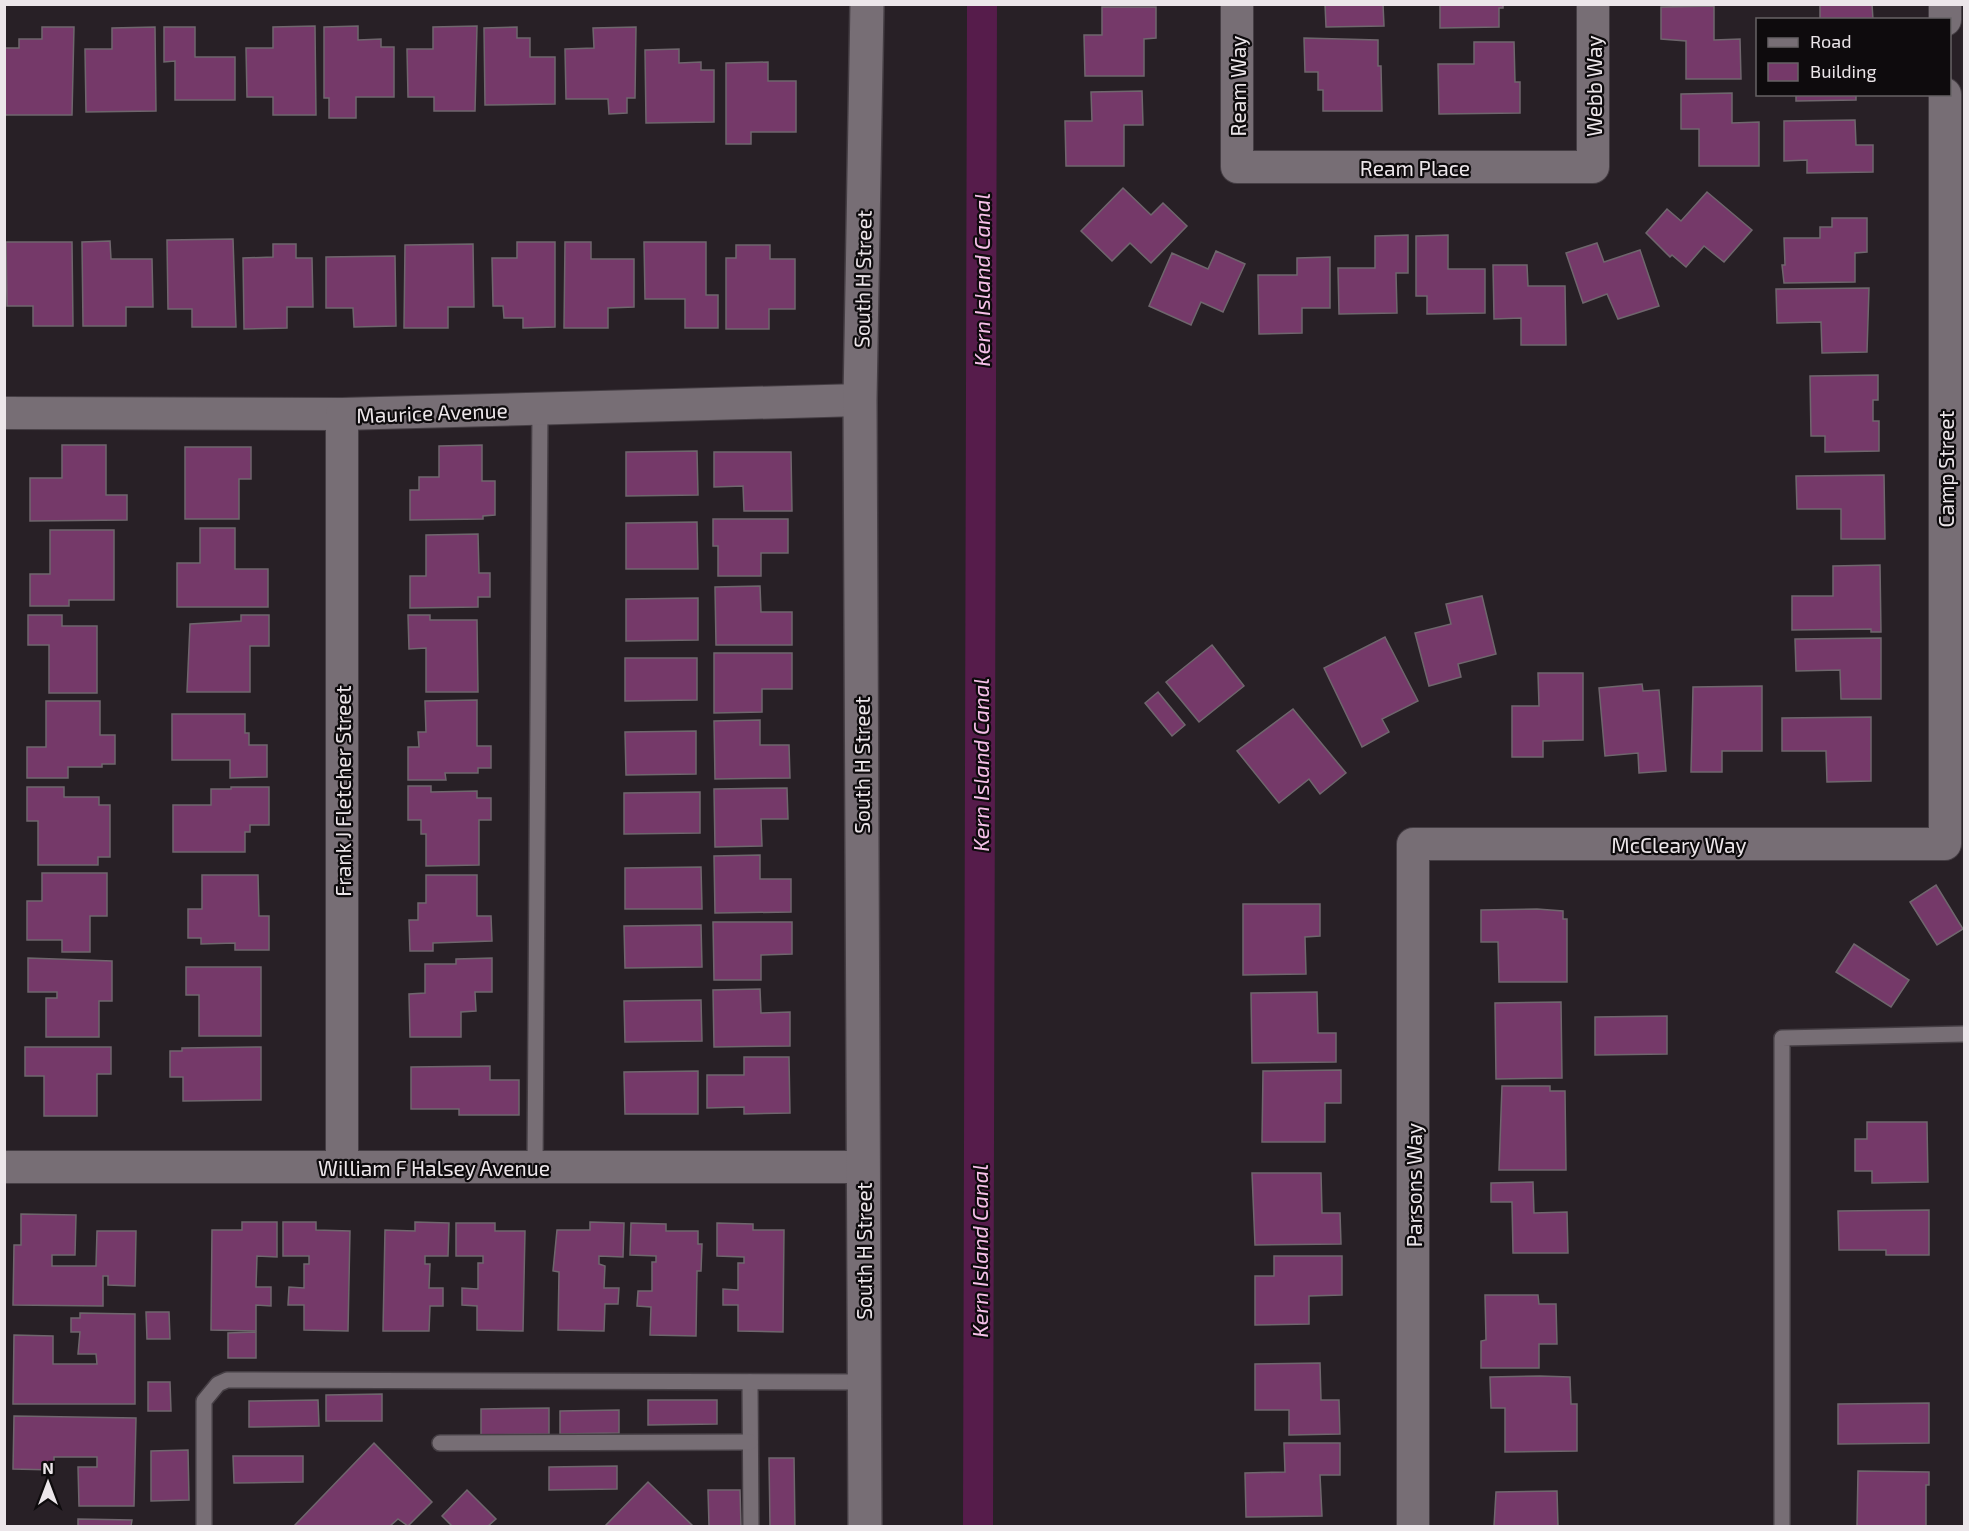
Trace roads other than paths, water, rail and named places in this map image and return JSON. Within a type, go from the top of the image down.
[{"type":"street","name":"South H Street","points":[[865,1527],[860,400],[867,4]]},
{"type":"street","name":"Ream Way","points":[[1237,4],[1237,167]]},
{"type":"street","name":"Webb Way","points":[[1593,4],[1593,167]]},
{"type":"street","name":"Camp Street","points":[[1945,96],[1955,660],[1945,844]]},
{"type":"street","name":"Ream Place","points":[[1237,167],[1593,167]]},
{"type":"street","name":"Maurice Avenue","points":[[4,413],[342,414],[860,400]]},
{"type":"street","name":"Frank J Fletcher Street","points":[[342,414],[342,1167]]},
{"type":"street","name":"McCleary Way","points":[[1413,844],[1945,844]]},
{"type":"street","name":"Parsons Way","points":[[1413,844],[1413,1527]]},
{"type":"street","name":"William F Halsey Avenue","points":[[4,1167],[863,1167]]},
{"type":"lane","points":[[536,1167],[540,409]]},
{"type":"lane","points":[[1782,1527],[1782,1038],[1965,1034]]},
{"type":"lane","points":[[204,1527],[204,1401],[218,1384],[227,1380],[864,1382]]},
{"type":"lane","points":[[750,1382],[751,1527]]},
{"type":"lane","points":[[440,1443],[750,1442]]},
{"type":"waterway","name":"Kern Island Canal","points":[[978,1526],[982,4]]}]
